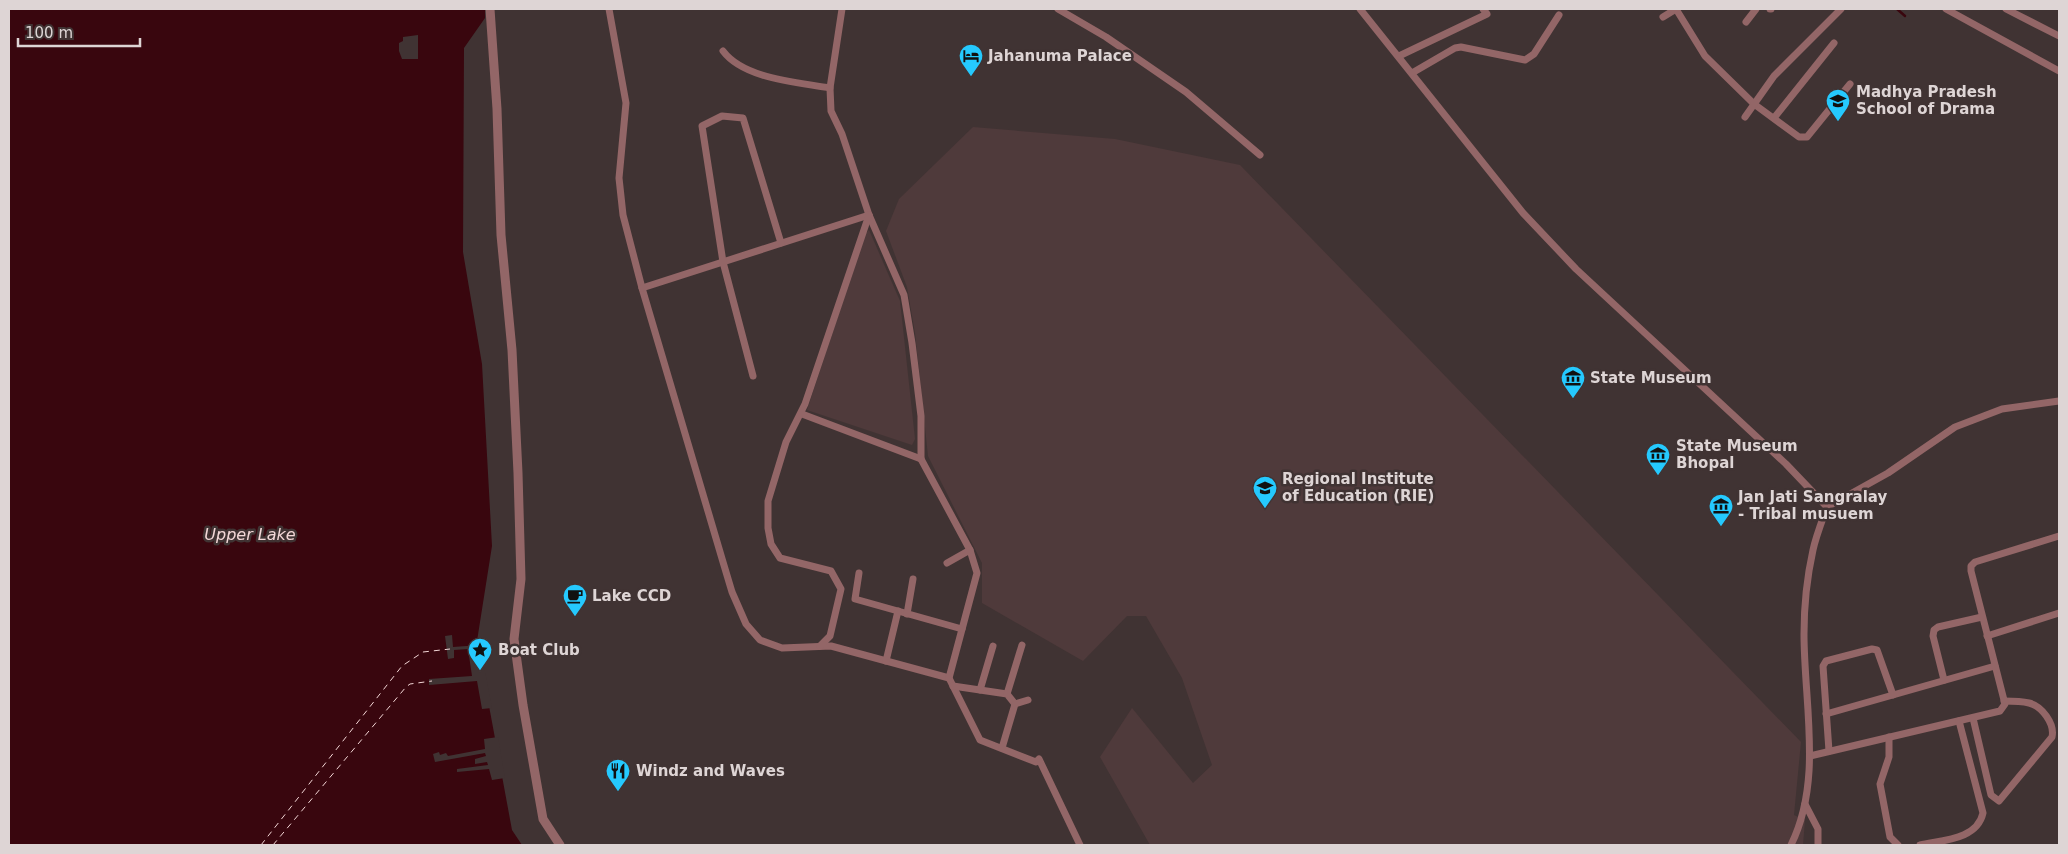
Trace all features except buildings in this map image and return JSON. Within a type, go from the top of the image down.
[{"type":"street","points":[[490,9],[498,109],[501,235],[512,350],[518,483],[521,579],[514,638],[523,705],[543,819],[560,845]]},
{"type":"street","points":[[610,9],[626,103],[619,178],[622,206],[642,288],[732,592],[746,624],[760,640],[782,648],[831,646],[980,690],[1007,694],[1015,704]]},
{"type":"street","points":[[842,9],[830,88],[831,111],[842,134],[869,215],[904,295],[921,416],[920,459],[970,550],[977,573],[951,682],[980,740],[1036,762],[1039,759],[1080,845]]},
{"type":"street","points":[[1058,9],[1106,36],[1186,92],[1260,155]]},
{"type":"street","points":[[1399,56],[1487,14],[1483,9]]},
{"type":"street","points":[[1663,17],[1676,9],[1705,56],[1754,104],[1799,137],[1807,138],[1850,84]]},
{"type":"street","points":[[1746,22],[1756,9]]},
{"type":"street","points":[[1745,117],[1774,76],[1841,9]]},
{"type":"street","points":[[1946,9],[2059,70]]},
{"type":"street","points":[[2006,9],[2059,36]]},
{"type":"street","points":[[1362,10],[1523,213],[1576,269],[1786,464],[1827,507]]},
{"type":"street","points":[[1412,73],[1461,46],[1525,60],[1534,54],[1559,15]]},
{"type":"street","points":[[1774,118],[1834,42]]},
{"type":"street","points":[[723,51],[750,72],[830,88]]},
{"type":"street","points":[[753,376],[723,262],[702,126],[722,116],[743,118],[781,243]]},
{"type":"street","points":[[642,288],[869,215]]},
{"type":"street","points":[[820,646],[830,636],[841,589],[831,571],[780,558],[771,544],[768,528],[768,501],[786,442],[802,414],[869,215]]},
{"type":"street","points":[[1791,845],[1805,804],[1810,756],[1804,632],[1813,549],[1827,507],[1888,473],[1955,427],[2002,409],[2059,401]]},
{"type":"street","points":[[802,414],[920,459]]},
{"type":"street","points":[[1810,756],[2000,711],[2005,704],[1982,617],[1971,566],[1975,562],[2059,536]]},
{"type":"street","points":[[947,563],[970,550]]},
{"type":"street","points":[[859,573],[855,599],[962,630]]},
{"type":"street","points":[[907,614],[914,580]]},
{"type":"street","points":[[886,661],[898,611]]},
{"type":"street","points":[[1987,636],[2059,614]]},
{"type":"street","points":[[1944,680],[1933,636],[1934,630],[1938,627],[1982,617]]},
{"type":"street","points":[[1007,694],[1022,645]]},
{"type":"street","points":[[980,690],[993,646]]},
{"type":"street","points":[[1829,751],[1824,666],[1826,661],[1831,658],[1872,649],[1877,650],[1893,695]]},
{"type":"street","points":[[1826,714],[1995,666]]},
{"type":"street","points":[[1015,704],[1028,700]]},
{"type":"street","points":[[1973,718],[1990,795],[2000,801],[2053,734],[2050,721],[2038,708],[2029,703],[2004,701]]},
{"type":"street","points":[[1002,748],[1015,704]]},
{"type":"street","points":[[1920,845],[1969,834],[1981,821],[1983,813],[1959,721]]},
{"type":"street","points":[[1889,737],[1888,757],[1880,784],[1890,837],[1898,845]]},
{"type":"street","points":[[1805,804],[1818,829],[1818,845]]},
{"type":"shaded area","name":"Regional Institute of Education (RIE)","points":[[973,127],[1115,139],[1240,165],[1801,742],[1794,815],[1805,820],[1803,845],[1150,845],[1100,757],[1132,708],[1193,783],[1212,765],[1182,678],[1146,616],[1127,616],[1083,661],[982,603],[982,563],[928,456],[915,333],[907,287],[886,231],[899,199]]},
{"type":"shaded area","points":[[869,230],[900,301],[915,439],[912,445],[807,410],[865,234]]},
{"type":"water","name":"Upper Lake","points":[[9,9],[485,9],[485,18],[464,48],[463,252],[482,364],[492,546],[477,641],[512,830],[522,845],[9,845]]},
{"type":"pier","points":[[418,35],[418,59],[402,59],[399,43],[403,41],[403,37]]},
{"type":"pier","name":"Boat Club","points":[[452,635],[453,647],[480,645],[492,708],[482,709],[477,681],[429,685],[429,679],[472,676],[468,649],[454,650],[454,658],[448,659],[445,636]]},
{"type":"pier","points":[[498,737],[505,778],[492,780],[489,769],[457,772],[457,769],[488,765],[487,762],[475,764],[475,759],[486,756],[485,753],[435,762],[433,754],[439,752],[440,755],[446,753],[448,756],[485,749],[484,739]]},
{"type":"waterway","points":[[1897,9],[1905,16]]},
{"type":"ferry route","points":[[261,845],[402,666],[423,652],[450,649]]},
{"type":"ferry route","points":[[273,845],[406,687],[410,684],[432,681]]},
{"type":"place","name":"Jahanuma Palace","points":[[971,77]]},
{"type":"place","name":"Madhya Pradesh School of Drama","points":[[1838,122]]},
{"type":"place","name":"State Museum","points":[[1573,399]]},
{"type":"place","name":"State Museum Bhopal","points":[[1658,476]]},
{"type":"place","name":"Regional Institute of Education (RIE)","points":[[1265,509]]},
{"type":"place","name":"Jan Jati Sangralay - Tribal musuem","points":[[1721,527]]},
{"type":"place","name":"Lake CCD","points":[[575,617]]},
{"type":"place","name":"Boat Club","points":[[480,671]]},
{"type":"place","name":"Windz and Waves","points":[[618,792]]}]
